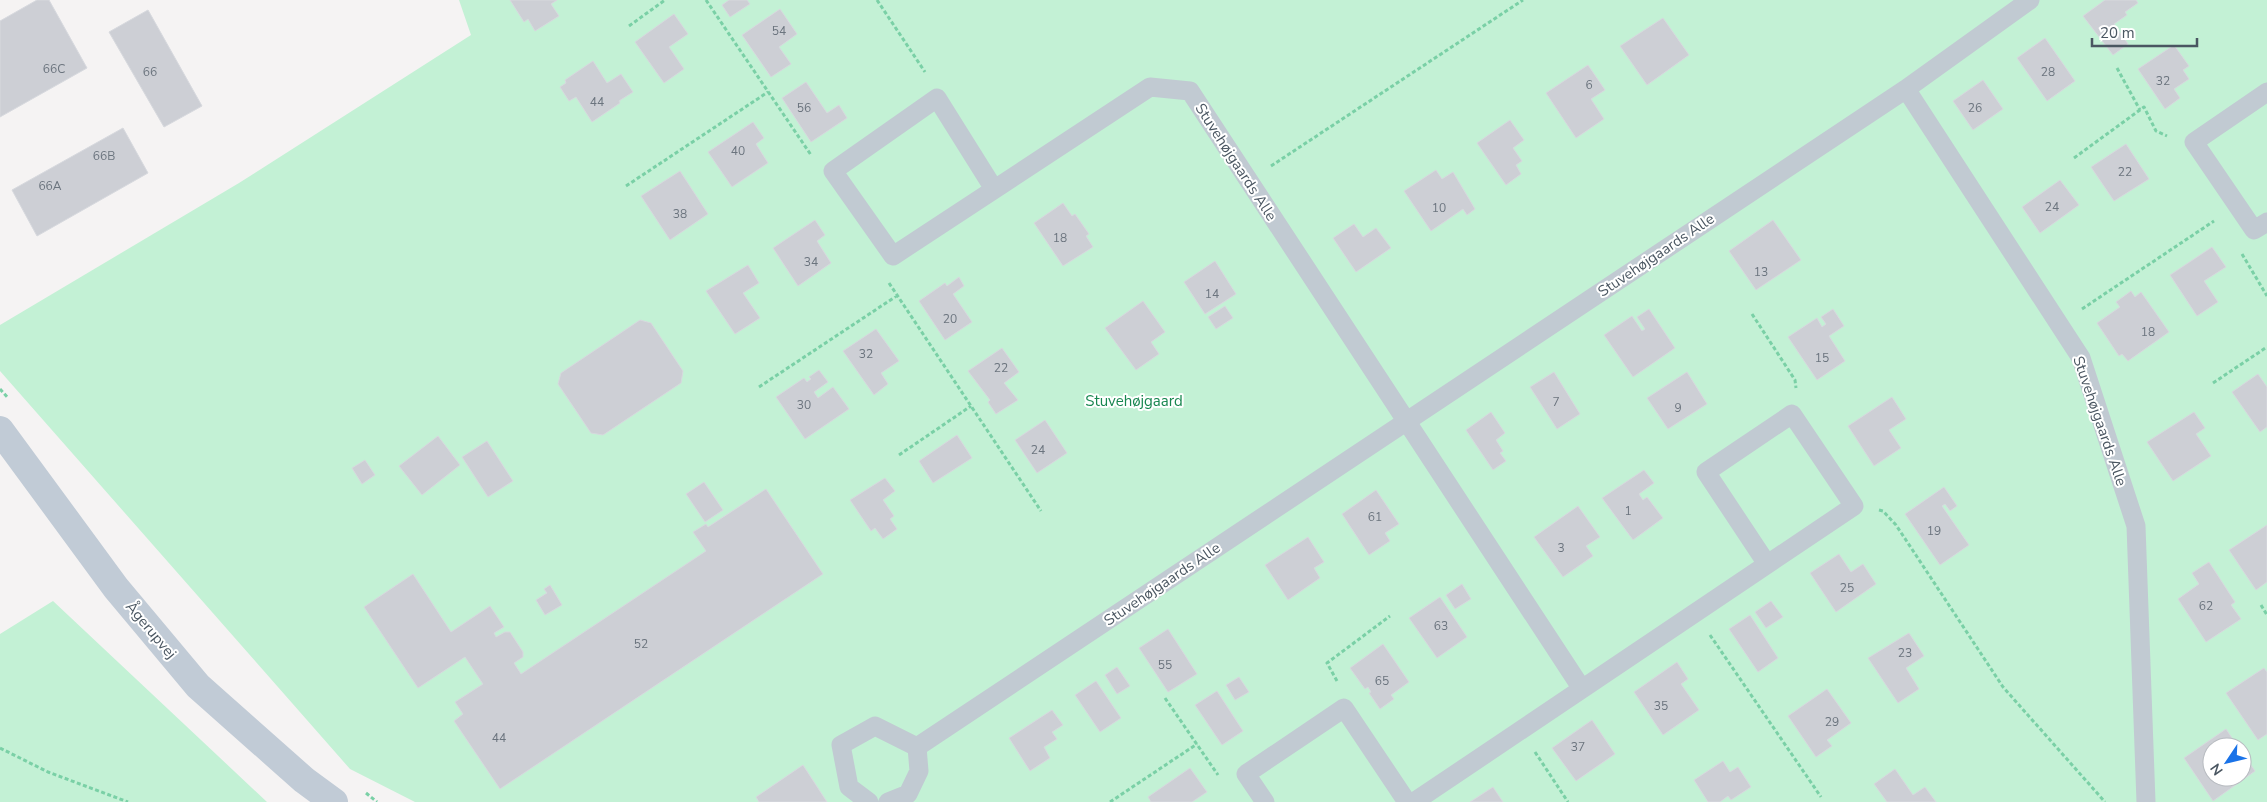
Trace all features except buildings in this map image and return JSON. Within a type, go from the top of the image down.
[{"type":"street","name":"Ågerupvej","points":[[0,430],[116,588],[198,686],[304,780],[334,802]]},
{"type":"lane","name":"Stuvehøjgaards Alle","points":[[917,747],[1906,89],[2030,0]]},
{"type":"lane","name":"Stuvehøjgaards Alle","points":[[893,256],[1150,87],[1190,91],[1582,688]]},
{"type":"lane","name":"Stuvehøjgaards Alle","points":[[1906,89],[2081,358],[2136,526],[2146,802]]},
{"type":"lane","points":[[2260,224],[2237,205],[2194,142],[2267,92]]},
{"type":"lane","points":[[893,256],[833,171],[937,98],[994,189]]},
{"type":"lane","points":[[1414,802],[1854,506],[1792,414],[1706,472],[1767,564]]},
{"type":"lane","points":[[1265,802],[1246,774],[1344,708],[1407,802]]},
{"type":"lane","points":[[869,802],[849,787],[841,745],[875,726],[917,747],[919,772],[908,794],[888,802]]},
{"type":"path","points":[[629,26],[665,0]]},
{"type":"path","points":[[706,0],[813,158],[833,171]]},
{"type":"path","points":[[877,0],[927,75],[923,108]]},
{"type":"path","points":[[1248,180],[1523,0]]},
{"type":"path","points":[[2117,68],[2140,110]]},
{"type":"path","points":[[626,186],[768,92]]},
{"type":"path","points":[[2074,158],[2144,107],[2156,131],[2200,150]]},
{"type":"path","points":[[2059,325],[2237,205]]},
{"type":"path","points":[[2260,224],[2242,256],[2267,296]]},
{"type":"path","points":[[893,256],[884,275],[1041,511]]},
{"type":"path","points":[[759,387],[898,295]]},
{"type":"path","points":[[1752,314],[1795,380],[1792,414]]},
{"type":"path","points":[[2213,383],[2267,347]]},
{"type":"path","points":[[899,455],[971,406]]},
{"type":"path","points":[[1854,506],[1883,511],[1896,524],[2003,687],[2105,802]]},
{"type":"path","points":[[2261,605],[2267,615]]},
{"type":"path","points":[[1695,613],[1821,797]]},
{"type":"path","points":[[1335,714],[1341,688],[1327,662],[1390,616]]},
{"type":"path","points":[[1165,698],[1228,791],[1249,778]]},
{"type":"path","points":[[1521,730],[1568,802]]},
{"type":"path","points":[[1110,802],[1197,744]]},
{"type":"path","points":[[0,748],[48,772],[128,802]]},
{"type":"green space","name":"Stuvehøjgaard","points":[[459,0],[2267,0],[2267,802],[415,802],[350,769],[0,371],[0,325],[239,183],[471,35]]},
{"type":"green space","points":[[53,601],[267,802],[0,802],[0,634]]}]
